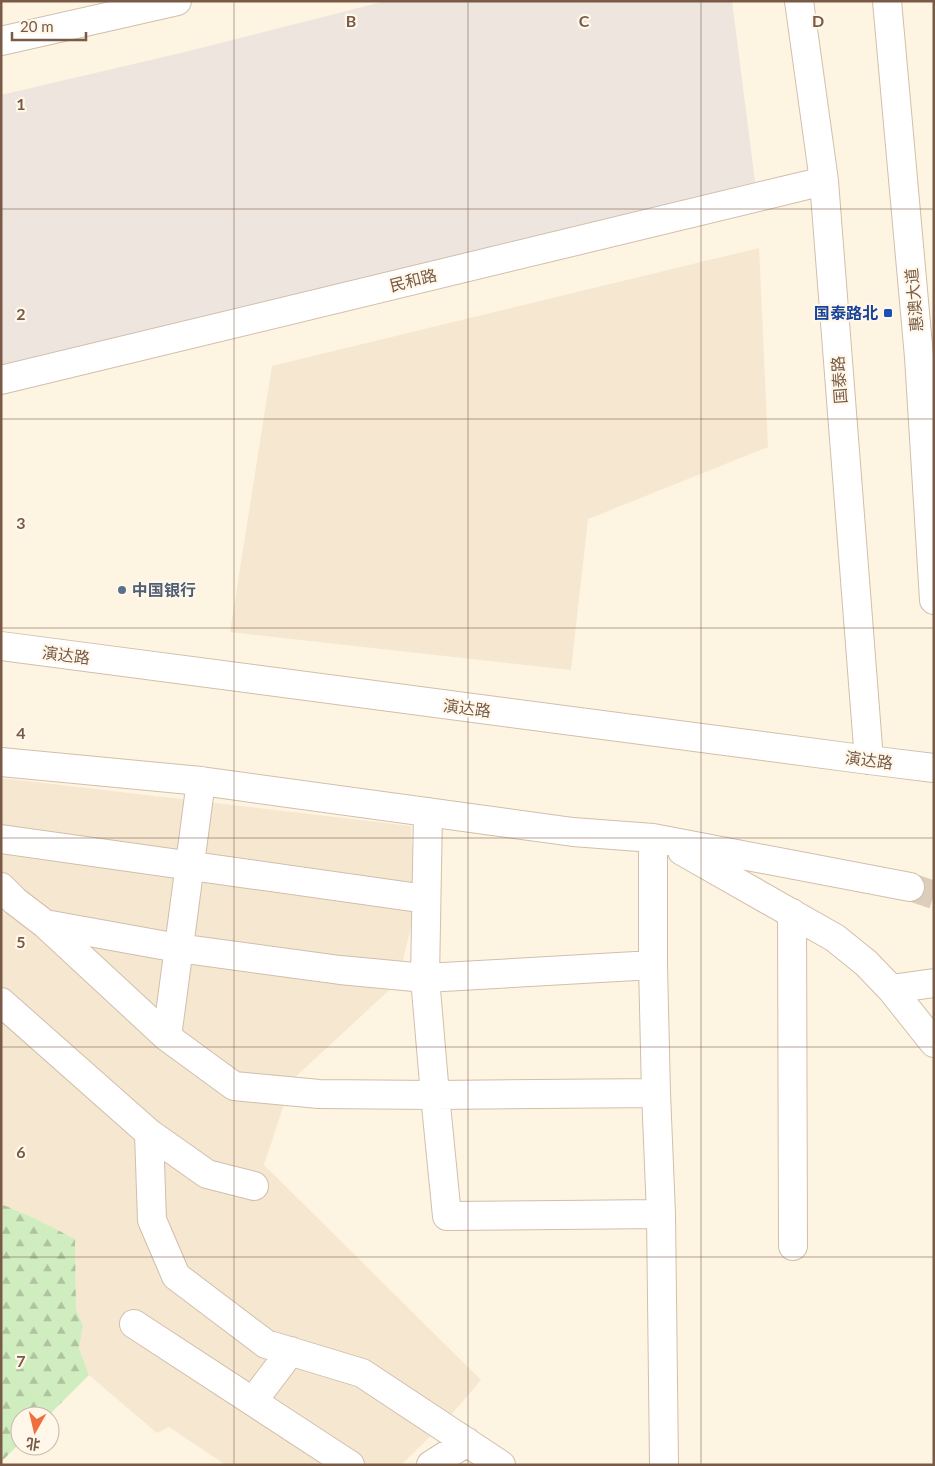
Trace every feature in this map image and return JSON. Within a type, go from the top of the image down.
[{"type":"street","points":[[1,42],[177,1]]},
{"type":"street","name":"国泰路","points":[[799,1],[824,181],[868,760]]},
{"type":"street","name":"惠澳大道","points":[[887,1],[920,357],[934,600]]},
{"type":"street","name":"民和路","points":[[1,380],[824,181]]},
{"type":"street","name":"演达路","points":[[1,646],[934,768]]},
{"type":"street","points":[[1,762],[201,781],[573,832],[658,839],[910,887]]},
{"type":"street","points":[[167,1037],[201,781]]},
{"type":"street","points":[[428,812],[425,978],[447,1216],[661,1214]]},
{"type":"street","points":[[1,839],[426,899]]},
{"type":"street","points":[[658,839],[835,938],[866,963],[891,989],[934,1042]]},
{"type":"street","points":[[658,839],[653,965],[661,1214],[664,1465]]},
{"type":"street","points":[[1,886],[15,901],[45,924],[167,1037],[234,1086],[318,1094],[656,1093]]},
{"type":"street","points":[[792,913],[793,1246]]},
{"type":"street","points":[[45,924],[178,948],[340,970],[425,978],[653,965]]},
{"type":"street","points":[[891,989],[934,982]]},
{"type":"street","points":[[1,1002],[149,1133],[208,1174],[254,1186]]},
{"type":"street","points":[[149,1133],[152,1220],[176,1276],[266,1344],[362,1373],[501,1465]]},
{"type":"street","points":[[134,1324],[350,1465]]},
{"type":"street","points":[[253,1401],[291,1351]]},
{"type":"street","points":[[431,1465],[467,1442]]},
{"type":"shaded area","points":[[386,1],[732,1],[755,182],[1,374],[1,95],[185,52]]},
{"type":"shaded area","points":[[759,248],[768,447],[588,519],[571,670],[230,632],[272,366]]},
{"type":"shaded area","points":[[1,778],[411,826],[415,909],[398,982],[292,1080],[264,1165],[481,1380],[445,1422],[401,1465],[226,1465],[169,1427],[157,1433],[89,1375],[79,1348],[83,1326],[76,1309],[75,1239],[32,1217],[1,1204]]},
{"type":"green space","points":[[1,1204],[32,1217],[75,1239],[76,1309],[83,1326],[79,1348],[89,1375],[58,1406],[10,1406],[10,1453],[1,1462]]},
{"type":"tunnel","points":[[910,887],[934,895]]},
{"type":"place","name":"国泰路北","points":[[888,313]]},
{"type":"place","name":"中国银行","points":[[122,590]]}]
